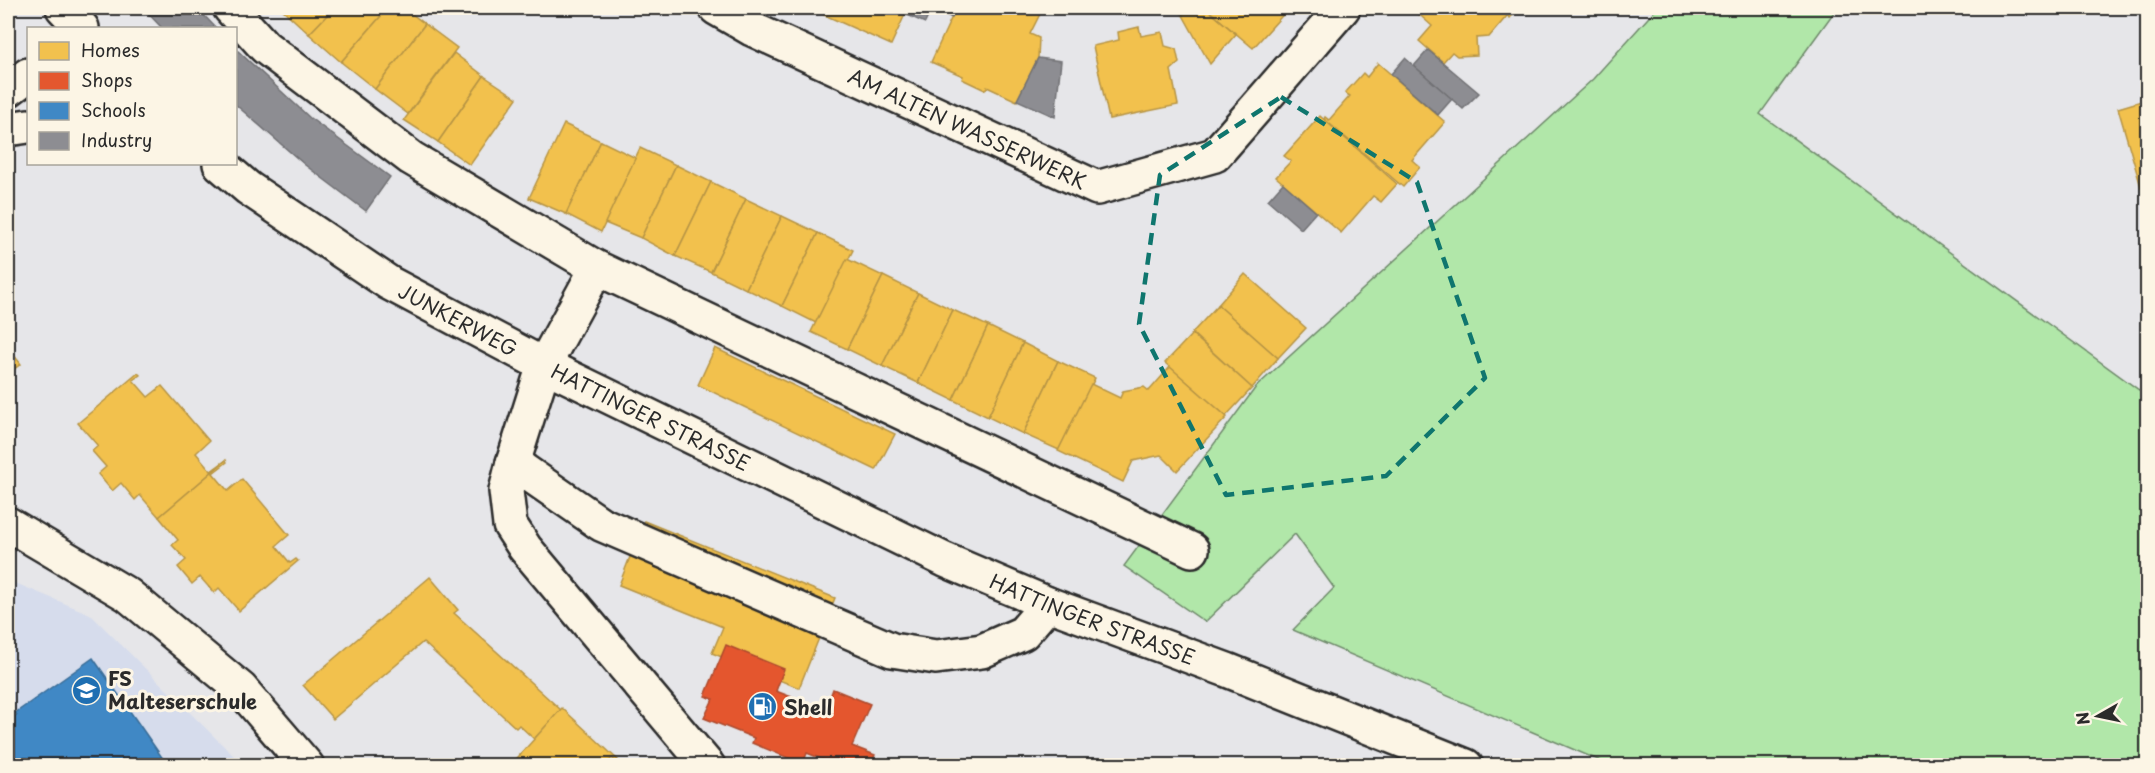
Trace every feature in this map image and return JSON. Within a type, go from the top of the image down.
[{"type":"street","points":[[59,27],[63,8]]},
{"type":"street","points":[[63,8],[81,27]]},
{"type":"street","points":[[230,8],[265,47],[411,158],[597,268],[1192,550]]},
{"type":"street","name":"AM ALTEN WASSERWERK","points":[[716,8],[752,29],[1097,188],[1215,155],[1343,8]]},
{"type":"street","points":[[8,90],[27,76]]},
{"type":"street","points":[[8,129],[27,126]]},
{"type":"street","name":"JUNKERWEG","points":[[221,165],[248,188],[388,283],[544,365]]},
{"type":"street","name":"HATTINGER STRASSE","points":[[597,268],[544,365],[945,560],[1048,604],[1238,675],[1466,765]]},
{"type":"street","points":[[544,365],[506,491],[510,525],[525,549],[708,765]]},
{"type":"street","points":[[513,463],[601,524],[892,650],[936,657],[982,651],[1023,633],[1048,604]]},
{"type":"street","points":[[8,524],[128,595],[241,689],[307,765]]},
{"type":"highlighted area","points":[[1281,97],[1417,182],[1485,378],[1386,476],[1226,495],[1139,324],[1160,175]]},
{"type":"shaded area","name":"FS Malteserschule","points":[[8,580],[90,614],[243,765],[8,765]]},
{"type":"green space","points":[[1657,8],[1837,8],[1760,114],[2147,396],[2147,765],[1610,765],[1293,630],[1334,588],[1295,534],[1205,622],[1124,566],[1256,387],[1593,79]]},
{"type":"building: Homes","points":[[281,8],[334,8],[309,34]]},
{"type":"building: Homes","points":[[334,8],[388,8],[341,62],[309,34]]},
{"type":"building: Homes","points":[[388,8],[404,8],[425,24],[375,89],[341,62]]},
{"type":"building: Homes","points":[[809,8],[908,8],[891,45]]},
{"type":"building: Homes","points":[[956,8],[1037,8],[1042,10],[1030,34],[1039,38],[1038,58],[1017,101],[987,87],[985,90],[962,79],[963,76],[931,62]]},
{"type":"building: Homes","points":[[1179,8],[1206,8],[1236,34],[1210,64]]},
{"type":"building: Homes","points":[[1206,8],[1289,8],[1253,48]]},
{"type":"building: Homes","points":[[1414,8],[1498,8],[1507,16],[1489,37],[1476,38],[1477,55],[1457,56],[1452,52],[1443,62],[1419,41],[1432,26]]},
{"type":"building: Homes","points":[[1498,8],[1519,8],[1510,18]]},
{"type":"building: Homes","points":[[425,24],[457,48],[408,114],[375,89]]},
{"type":"building: Homes","points":[[1139,27],[1141,36],[1162,32],[1165,46],[1176,49],[1179,63],[1171,70],[1178,105],[1109,119],[1093,46],[1119,40],[1118,32]]},
{"type":"building: Homes","points":[[454,53],[484,76],[438,142],[404,120]]},
{"type":"building: Homes","points":[[1378,63],[1445,122],[1412,160],[1420,167],[1403,187],[1324,119],[1325,117],[1329,120],[1350,96],[1345,93],[1363,73],[1367,77]]},
{"type":"building: Homes","points":[[484,76],[517,98],[470,165],[438,142]]},
{"type":"building: Homes","points":[[2148,99],[2148,203],[2146,204],[2118,108]]},
{"type":"building: Homes","points":[[1320,116],[1397,184],[1381,202],[1373,196],[1341,233],[1276,177],[1291,161],[1284,156]]},
{"type":"building: Homes","points":[[564,124],[601,141],[566,214],[529,198]]},
{"type":"building: Homes","points":[[601,141],[636,158],[601,232],[566,214]]},
{"type":"building: Homes","points":[[640,148],[676,165],[641,238],[605,223]]},
{"type":"building: Homes","points":[[676,165],[711,182],[675,256],[641,238]]},
{"type":"building: Homes","points":[[711,182],[746,199],[711,272],[675,256]]},
{"type":"building: Homes","points":[[746,199],[782,216],[746,289],[711,272]]},
{"type":"building: Homes","points":[[782,216],[818,233],[782,306],[746,289]]},
{"type":"building: Homes","points":[[818,233],[853,250],[816,323],[782,306]]},
{"type":"building: Homes","points":[[847,259],[883,276],[847,349],[811,332]]},
{"type":"building: Homes","points":[[1245,274],[1306,328],[1278,358],[1218,305]]},
{"type":"building: Homes","points":[[883,276],[918,293],[882,366],[847,349]]},
{"type":"building: Homes","points":[[918,293],[953,310],[918,383],[882,366]]},
{"type":"building: Homes","points":[[1218,305],[1278,358],[1252,388],[1192,333]]},
{"type":"building: Homes","points":[[953,310],[988,326],[953,400],[918,383]]},
{"type":"building: Homes","points":[[988,326],[1023,343],[988,417],[953,400]]},
{"type":"building: Homes","points":[[1192,334],[1252,388],[1226,416],[1165,363]]},
{"type":"building: Homes","points":[[1023,343],[1058,361],[1023,434],[988,417]]},
{"type":"building: Homes","points":[[8,348],[21,364],[8,373]]},
{"type":"building: Homes","points":[[715,348],[895,434],[876,470],[698,385]]},
{"type":"building: Homes","points":[[1058,361],[1095,378],[1059,450],[1023,434]]},
{"type":"building: Homes","points":[[1170,367],[1227,417],[1177,471],[1161,455],[1133,461],[1123,482],[1058,451],[1091,384],[1120,398],[1123,391],[1144,387],[1149,391]]},
{"type":"building: Homes","points":[[138,373],[140,375],[133,380],[148,397],[162,386],[209,441],[196,453],[211,471],[226,460],[159,517],[140,495],[135,500],[121,483],[112,491],[98,474],[106,467],[92,451],[98,446],[78,423]]},
{"type":"building: Homes","points":[[226,460],[227,462],[213,473],[228,491],[242,479],[289,535],[276,546],[290,563],[296,559],[298,561],[239,611],[219,588],[214,593],[200,577],[192,584],[178,567],[186,560],[172,545],[178,540],[159,517]]},
{"type":"building: Homes","points":[[644,521],[835,598],[799,688],[712,653],[723,627],[619,585]]},
{"type":"building: Homes","points":[[430,577],[458,610],[454,613],[561,710],[534,739],[519,725],[516,728],[423,642],[333,719],[303,685]]},
{"type":"building: Homes","points":[[562,708],[618,760],[616,762],[612,758],[605,766],[510,766]]},
{"type":"building: Shops","name":"Shell","points":[[726,645],[784,669],[776,691],[825,710],[833,689],[870,704],[852,746],[875,755],[871,766],[839,766],[807,753],[803,764],[752,743],[754,738],[704,718],[713,699],[705,696]]},
{"type":"building: Schools","points":[[93,658],[168,766],[8,766],[8,721],[17,715],[15,713]]},
{"type":"building: Industry","points":[[143,8],[197,8],[215,27],[161,27]]},
{"type":"building: Industry","points":[[908,8],[932,8],[925,23],[905,14]]},
{"type":"building: Industry","points":[[933,8],[956,8],[952,18]]},
{"type":"building: Industry","points":[[237,50],[310,118],[390,177],[366,211],[305,165],[237,106]]},
{"type":"building: Industry","points":[[1428,50],[1479,93],[1463,109],[1414,66]]},
{"type":"building: Industry","points":[[1038,58],[1061,61],[1055,117],[1017,100]]},
{"type":"building: Industry","points":[[1405,58],[1452,99],[1438,115],[1391,74]]},
{"type":"building: Industry","points":[[1283,183],[1316,212],[1301,229],[1268,200]]},
{"type":"place","name":"FS Malteserschule","points":[[87,690]]},
{"type":"place","name":"Shell","points":[[763,707]]}]
